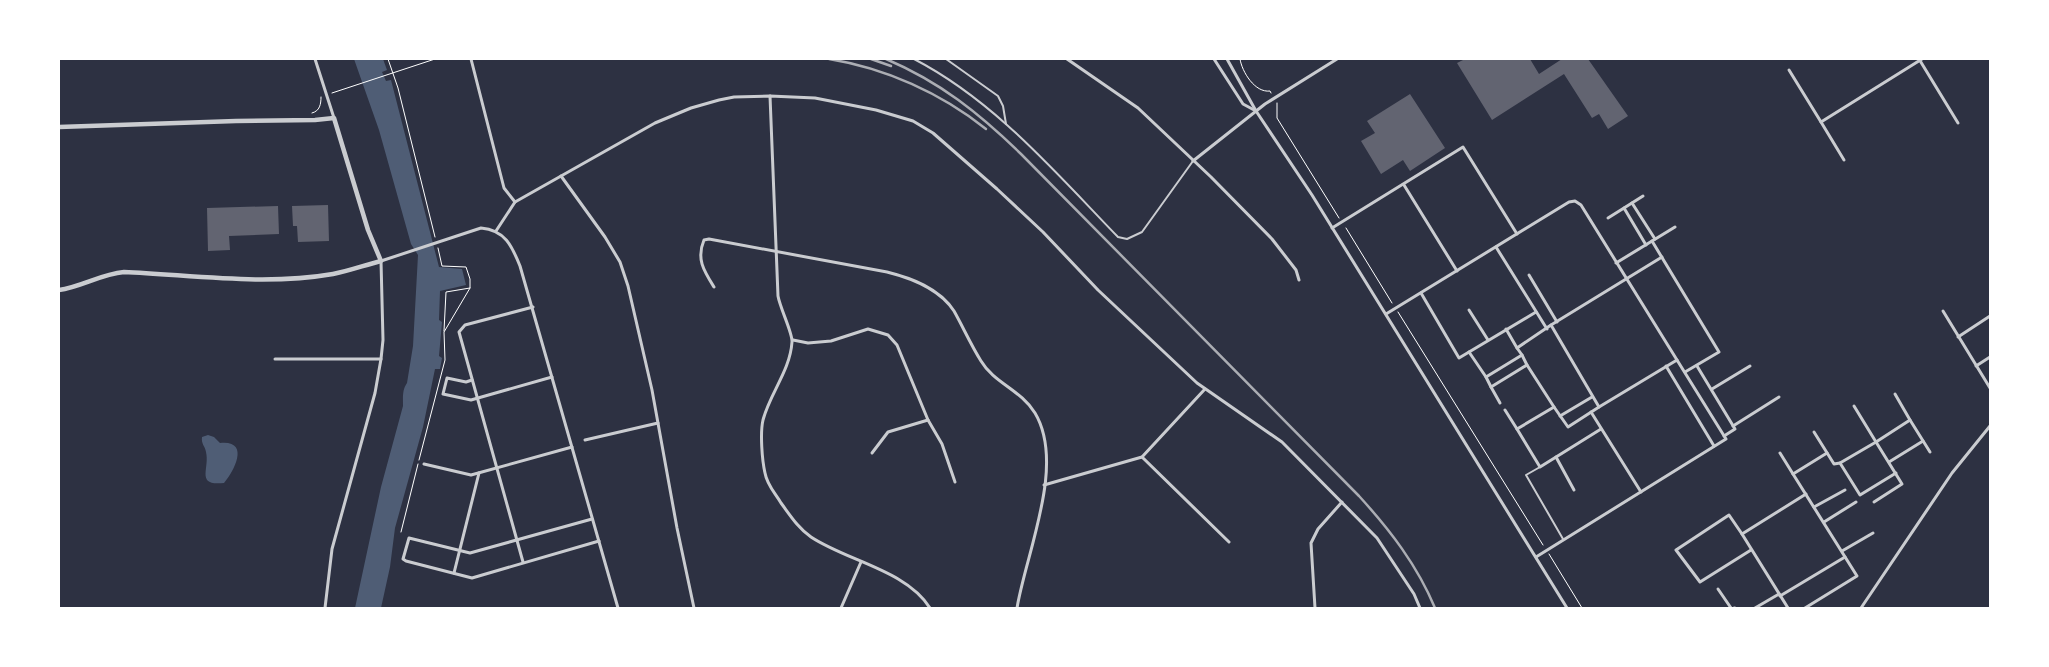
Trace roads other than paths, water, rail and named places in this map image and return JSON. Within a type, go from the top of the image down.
[{"type":"street","points":[[315,59],[368,230],[381,261],[383,340],[375,393],[332,549],[325,608]]},
{"type":"street","points":[[471,59],[504,188],[515,202]]},
{"type":"street","points":[[1067,59],[1138,108],[1248,213],[1272,239],[1296,270],[1299,280]]},
{"type":"street","points":[[1214,59],[1243,104],[1256,111]]},
{"type":"street","points":[[1227,59],[1256,111],[1279,143],[1567,608]]},
{"type":"street","points":[[1193,161],[1256,111],[1337,59]]},
{"type":"street","points":[[1821,122],[1920,59],[1958,124]]},
{"type":"street","points":[[1789,70],[1844,160]]},
{"type":"street","points":[[770,96],[780,308],[793,340],[786,370],[772,397],[763,422],[763,461],[766,478],[771,489],[801,529],[826,546],[907,584],[930,608]]},
{"type":"street","points":[[496,231],[515,202],[655,123],[691,108],[734,97],[815,98],[868,108],[913,121],[933,134],[997,189],[1098,290],[1205,389],[1282,442],[1378,538],[1414,594],[1420,608]]},
{"type":"street","points":[[59,127],[334,118]]},
{"type":"street","points":[[1332,228],[1463,147],[1517,234]]},
{"type":"street","points":[[561,176],[605,237],[620,262],[636,313],[658,423],[676,528],[694,608]]},
{"type":"street","points":[[1404,185],[1457,271]]},
{"type":"street","points":[[1608,218],[1643,196]]},
{"type":"street","points":[[1386,314],[1569,202],[1575,201],[1581,205],[1685,372],[1726,439],[1536,556]]},
{"type":"street","points":[[1632,203],[1662,258],[1719,352],[1685,372]]},
{"type":"street","points":[[1624,208],[1646,245]]},
{"type":"street","points":[[1616,263],[1675,227]]},
{"type":"street","points":[[59,290],[77,286],[112,273],[124,272],[220,278],[284,279],[333,274],[381,261],[481,228],[496,231],[506,238],[514,250],[533,307],[618,608]]},
{"type":"street","points":[[714,287],[700,262],[700,252],[704,240],[715,239],[908,277],[926,286],[943,299],[953,310],[985,368],[1021,396],[1035,414],[1045,441],[1047,459],[1040,514],[1016,608]]},
{"type":"street","points":[[1496,247],[1547,329]]},
{"type":"street","points":[[1517,348],[1551,325],[1662,258]]},
{"type":"street","points":[[1529,275],[1557,322]]},
{"type":"street","points":[[1421,293],[1458,358],[1536,312]]},
{"type":"street","points":[[523,562],[460,336],[461,328],[533,307]]},
{"type":"street","points":[[1469,310],[1488,340]]},
{"type":"street","points":[[1943,311],[1990,388]]},
{"type":"street","points":[[1958,337],[1990,316]]},
{"type":"street","points":[[1551,325],[1599,407]]},
{"type":"street","points":[[793,340],[808,343],[831,341],[868,329],[888,335],[898,345],[928,420],[942,444],[955,482]]},
{"type":"street","points":[[1506,329],[1540,386],[1568,427],[1677,360]]},
{"type":"street","points":[[1469,352],[1486,377],[1500,403]]},
{"type":"street","points":[[1486,377],[1522,355]]},
{"type":"street","points":[[1976,366],[1990,357]]},
{"type":"street","points":[[275,359],[381,359]]},
{"type":"street","points":[[1491,387],[1527,364]]},
{"type":"street","points":[[1666,366],[1714,446]]},
{"type":"street","points":[[1697,366],[1735,429],[1724,436]]},
{"type":"street","points":[[1712,389],[1750,366]]},
{"type":"street","points":[[472,380],[466,382],[447,378],[443,394],[471,400],[552,377]]},
{"type":"street","points":[[1044,485],[1142,457],[1205,389]]},
{"type":"street","points":[[1895,394],[1930,452]]},
{"type":"street","points":[[1560,416],[1592,397]]},
{"type":"street","points":[[1733,426],[1779,398]]},
{"type":"street","points":[[1854,406],[1902,484],[1874,502]]},
{"type":"street","points":[[1516,429],[1554,407]]},
{"type":"street","points":[[1505,410],[1540,466],[1601,428]]},
{"type":"street","points":[[1591,412],[1641,492]]},
{"type":"street","points":[[872,453],[888,432],[928,420]]},
{"type":"street","points":[[1814,432],[1834,464],[1840,464],[1910,420]]},
{"type":"street","points":[[585,440],[658,423]]},
{"type":"street","points":[[1861,608],[1952,473],[1990,426]]},
{"type":"street","points":[[1889,462],[1923,441]]},
{"type":"street","points":[[424,464],[471,475],[572,447]]},
{"type":"street","points":[[1780,453],[1857,576],[1805,608]]},
{"type":"street","points":[[1794,474],[1827,453]]},
{"type":"street","points":[[1142,457],[1229,542]]},
{"type":"street","points":[[1556,457],[1574,490]]},
{"type":"street","points":[[1840,464],[1860,495],[1896,473]]},
{"type":"street","points":[[454,573],[479,473]]},
{"type":"street","points":[[1814,507],[1845,490]]},
{"type":"street","points":[[1742,534],[1806,494]]},
{"type":"street","points":[[1315,608],[1311,543],[1318,529],[1342,502]]},
{"type":"street","points":[[1824,522],[1856,502]]},
{"type":"street","points":[[1751,550],[1700,582],[1676,550],[1729,515],[1788,608]]},
{"type":"street","points":[[592,519],[470,553],[409,538],[403,559],[406,562],[472,578],[599,541]]},
{"type":"street","points":[[1842,551],[1873,533]]},
{"type":"street","points":[[1755,608],[1846,557]]},
{"type":"street","points":[[841,608],[861,562]]},
{"type":"street","points":[[1718,589],[1733,608]]},
{"type":"lane","points":[[914,59],[952,81],[1006,124],[1118,237],[1127,239],[1142,232],[1193,161]]},
{"type":"lane","points":[[946,59],[998,96],[1003,106],[1006,124]]},
{"type":"lane","points":[[1540,466],[1526,475],[1564,540]]},
{"type":"water","points":[[354,59],[383,59],[387,70],[382,72],[386,81],[391,80],[439,267],[462,269],[466,285],[440,291],[439,320],[442,322],[439,356],[442,358],[440,369],[435,369],[423,427],[395,528],[390,567],[381,608],[355,608],[381,487],[403,406],[413,346],[418,255],[411,244],[379,130]]},
{"type":"water","points":[[208,435],[214,437],[220,443],[229,443],[235,446],[237,451],[235,464],[224,483],[210,482],[207,479],[207,458],[202,437]]},
{"type":"railway","points":[[829,59],[871,69],[912,84],[950,104],[986,129]]},
{"type":"railway","points":[[871,59],[891,66]]},
{"type":"railway","points":[[886,59],[941,88],[990,125],[1021,154],[1359,496],[1402,549],[1420,577],[1435,608]]}]
